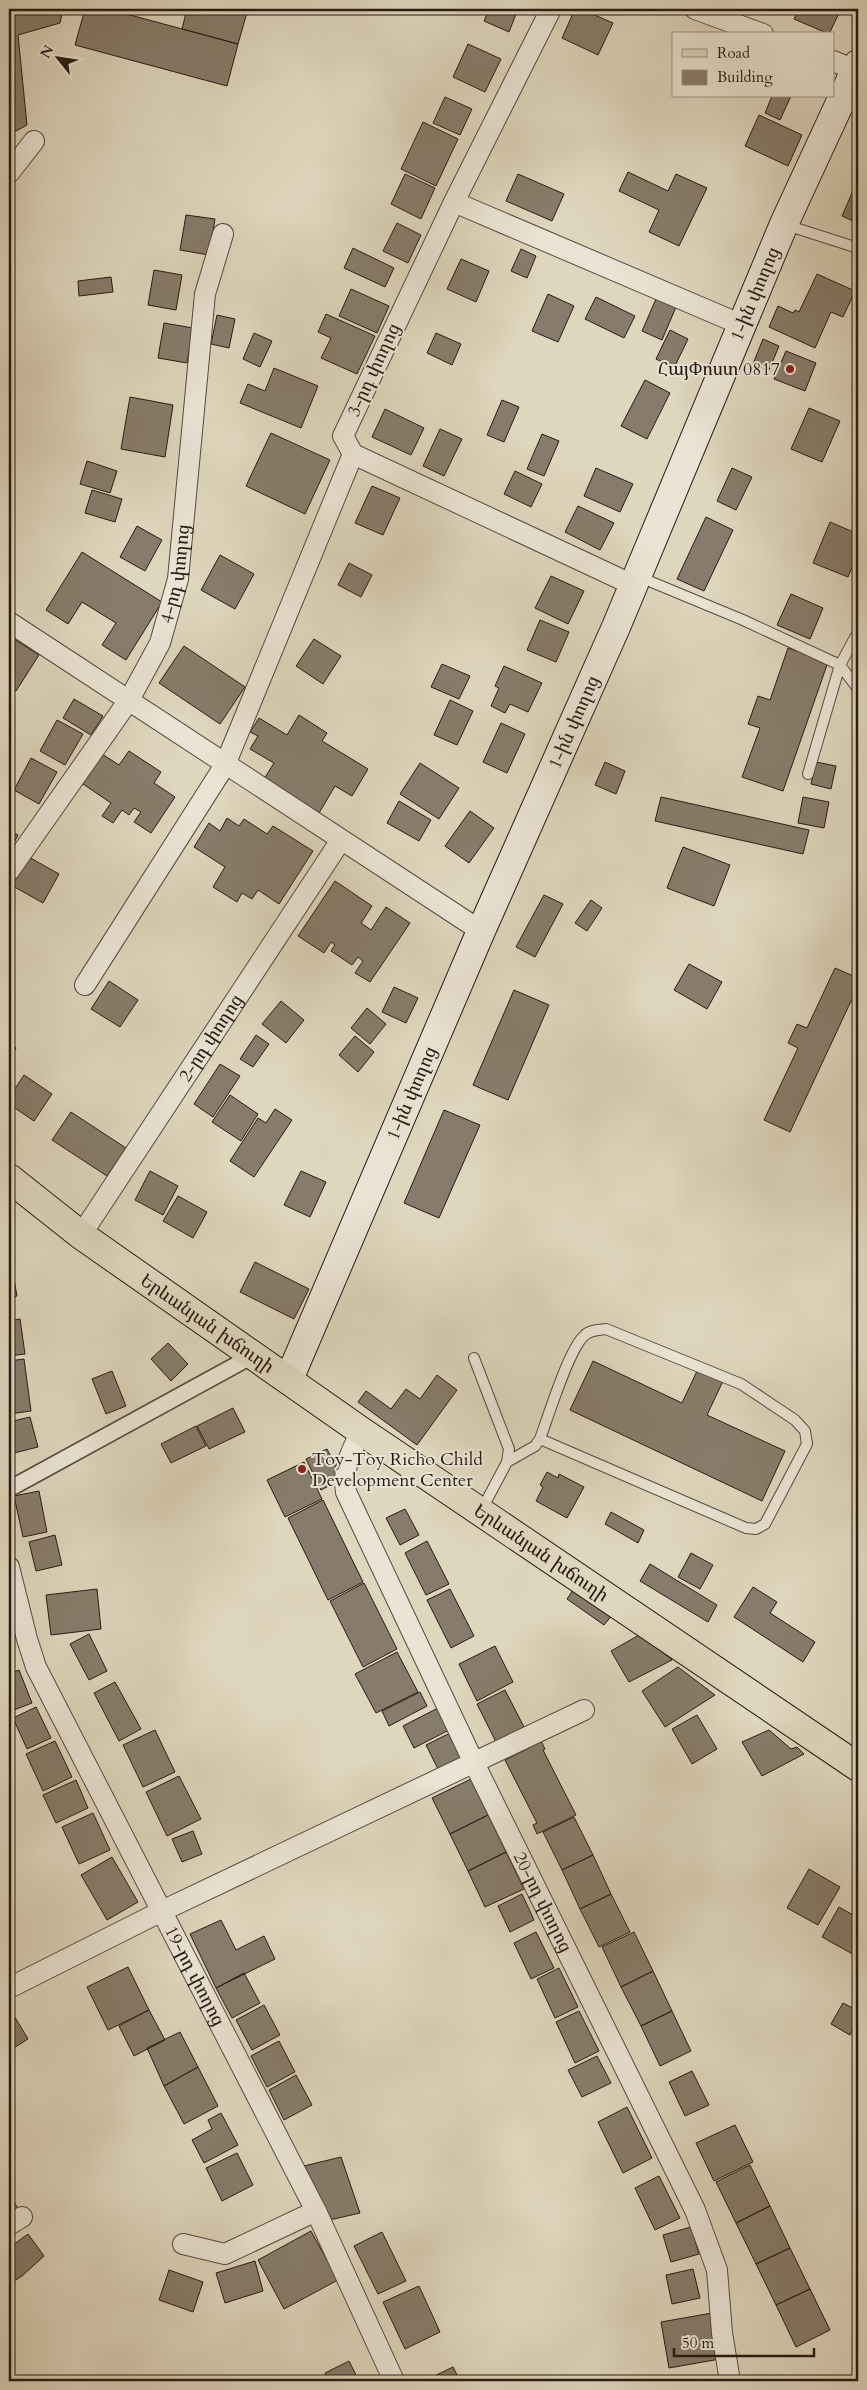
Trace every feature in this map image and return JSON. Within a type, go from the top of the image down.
[{"type":"main road","name":"1-ին փողոց","points":[[289,1379],[481,931],[635,581],[849,65]]},
{"type":"main road","name":"Երևանյան խճուղի","points":[[9,1178],[81,1235],[361,1431],[858,1767]]},
{"type":"street","name":"3-րդ փողոց","points":[[353,454],[343,436],[454,202],[551,9]]},
{"type":"street","points":[[695,9],[758,32]]},
{"type":"street","points":[[9,173],[34,141]]},
{"type":"street","points":[[454,202],[742,326]]},
{"type":"street","name":"4-րդ փողոց","points":[[9,871],[128,700],[160,643],[178,579],[205,294],[224,234]]},
{"type":"street","points":[[85,985],[225,765],[353,454],[635,581]]},
{"type":"street","points":[[9,622],[481,931]]},
{"type":"street","name":"2-րդ փողոց","points":[[81,1235],[341,840]]},
{"type":"street","points":[[9,1489],[254,1355]]},
{"type":"street","name":"20-րդ փողոց","points":[[361,1431],[347,1462],[344,1477],[346,1492],[474,1763],[695,2210],[717,2270],[722,2333],[730,2381]]},
{"type":"street","name":"19-րդ փողոց","points":[[9,1567],[36,1667],[316,2211],[394,2381]]},
{"type":"street","points":[[9,1988],[162,1911],[584,1710]]},
{"type":"street","points":[[183,2244],[224,2254],[316,2211]]},
{"type":"lane","points":[[784,224],[858,248]]},
{"type":"lane","points":[[635,581],[743,620],[840,665],[858,689]]},
{"type":"lane","points":[[808,774],[840,665],[858,632]]},
{"type":"lane","points":[[507,1462],[535,1446],[540,1439],[574,1350],[584,1335],[606,1329],[741,1384],[795,1420],[805,1431],[807,1444],[765,1524],[756,1529],[746,1528],[540,1439]]},
{"type":"lane","points":[[474,1358],[509,1449],[507,1462],[481,1512]]},
{"type":"building","points":[[9,9],[63,9],[60,23],[18,35],[27,125],[9,135]]},
{"type":"building","points":[[85,9],[108,9],[238,44],[227,86],[75,45]]},
{"type":"building","points":[[187,9],[248,9],[238,44],[182,29]]},
{"type":"building","points":[[489,9],[518,9],[509,32],[484,21]]},
{"type":"building","points":[[575,9],[581,9],[613,23],[598,55],[562,38]]},
{"type":"building","points":[[799,9],[841,9],[830,32],[824,32],[794,19]]},
{"type":"building","points":[[468,44],[501,59],[485,92],[453,77]]},
{"type":"building","points":[[445,97],[472,109],[460,135],[433,123]]},
{"type":"building","points":[[771,98],[790,98],[780,120],[765,113]]},
{"type":"building","points":[[759,115],[802,135],[788,166],[745,146]]},
{"type":"building","points":[[423,122],[458,139],[436,186],[401,169]]},
{"type":"building","points":[[628,172],[668,191],[676,174],[707,188],[679,246],[649,232],[659,210],[619,191]]},
{"type":"building","points":[[405,174],[435,188],[421,219],[391,204]]},
{"type":"building","points":[[518,174],[564,194],[552,221],[506,201]]},
{"type":"building","points":[[858,179],[858,223],[842,216]]},
{"type":"building","points":[[186,215],[215,219],[209,255],[180,250]]},
{"type":"building","points":[[397,223],[421,235],[408,263],[383,251]]},
{"type":"building","points":[[353,248],[394,268],[385,287],[344,268]]},
{"type":"building","points":[[521,249],[536,256],[527,278],[511,271]]},
{"type":"building","points":[[461,259],[489,271],[476,302],[447,289]]},
{"type":"building","points":[[154,270],[182,275],[176,310],[148,305]]},
{"type":"building","points":[[817,274],[855,291],[843,317],[831,312],[815,348],[769,327],[778,306],[793,313],[795,310],[799,312]]},
{"type":"building","points":[[111,277],[113,292],[79,296],[78,281]]},
{"type":"building","points":[[351,289],[389,306],[377,333],[339,316]]},
{"type":"building","points":[[548,294],[574,306],[558,342],[532,331]]},
{"type":"building","points":[[596,297],[635,316],[624,338],[585,319]]},
{"type":"building","points":[[656,299],[676,307],[662,340],[642,331]]},
{"type":"building","points":[[326,314],[375,336],[357,374],[321,358],[331,338],[318,332]]},
{"type":"building","points":[[217,315],[235,319],[229,348],[211,344]]},
{"type":"building","points":[[164,323],[193,328],[187,363],[158,358]]},
{"type":"building","points":[[670,330],[688,339],[674,368],[656,359]]},
{"type":"building","points":[[254,333],[272,341],[260,367],[243,359]]},
{"type":"building","points":[[436,333],[461,344],[452,365],[427,353]]},
{"type":"building","points":[[763,339],[779,346],[769,370],[753,364]]},
{"type":"building","points":[[786,351],[816,363],[805,391],[774,379]]},
{"type":"building","points":[[274,368],[318,386],[301,428],[240,403],[248,384],[265,391]]},
{"type":"building","points":[[645,380],[670,393],[647,439],[621,426]]},
{"type":"building","points":[[130,397],[173,405],[165,457],[121,449]]},
{"type":"building","points":[[502,400],[519,407],[504,442],[487,435]]},
{"type":"building","points":[[809,408],[840,421],[822,462],[791,449]]},
{"type":"building","points":[[385,409],[424,428],[411,455],[372,437]]},
{"type":"building","points":[[440,429],[462,439],[444,476],[423,466]]},
{"type":"building","points":[[271,433],[330,460],[305,514],[246,486]]},
{"type":"building","points":[[542,434],[559,441],[544,476],[527,469]]},
{"type":"building","points":[[87,461],[117,471],[110,493],[80,484]]},
{"type":"building","points":[[596,468],[633,484],[620,512],[584,496]]},
{"type":"building","points":[[732,468],[752,477],[736,510],[717,501]]},
{"type":"building","points":[[515,471],[542,484],[531,507],[504,494]]},
{"type":"building","points":[[372,486],[400,498],[383,535],[355,523]]},
{"type":"building","points":[[92,490],[122,499],[115,522],[85,513]]},
{"type":"building","points":[[578,506],[614,523],[600,550],[565,532]]},
{"type":"building","points":[[706,517],[733,530],[704,591],[677,579]]},
{"type":"building","points":[[830,522],[858,534],[858,553],[848,577],[813,563]]},
{"type":"building","points":[[137,526],[162,540],[145,571],[120,557]]},
{"type":"building","points":[[82,552],[162,602],[126,660],[102,645],[116,623],[82,602],[68,624],[46,610]]},
{"type":"building","points":[[220,555],[254,574],[235,609],[201,590]]},
{"type":"building","points":[[349,563],[372,575],[361,597],[338,585]]},
{"type":"building","points":[[551,576],[584,591],[568,624],[535,608]]},
{"type":"building","points":[[791,594],[823,608],[810,639],[777,625]]},
{"type":"building","points":[[540,620],[569,632],[556,662],[527,650]]},
{"type":"building","points":[[14,639],[39,655],[16,691],[9,687],[9,647]]},
{"type":"building","points":[[314,639],[341,656],[323,684],[296,666]]},
{"type":"building","points":[[184,646],[245,687],[220,724],[159,683]]},
{"type":"building","points":[[788,648],[828,662],[783,791],[742,777],[760,728],[748,724],[758,696],[770,700]]},
{"type":"building","points":[[442,664],[470,676],[459,699],[431,687]]},
{"type":"building","points":[[504,666],[542,683],[528,712],[510,704],[505,713],[491,706],[499,688],[495,686]]},
{"type":"building","points":[[74,699],[103,716],[91,735],[63,718]]},
{"type":"building","points":[[450,700],[473,711],[457,745],[434,735]]},
{"type":"building","points":[[299,715],[327,733],[322,741],[368,769],[352,796],[335,786],[319,813],[264,779],[274,763],[250,749],[258,736],[250,732],[259,718],[287,735]]},
{"type":"building","points":[[57,720],[83,734],[65,765],[40,751]]},
{"type":"building","points":[[501,723],[525,734],[507,773],[483,762]]},
{"type":"building","points":[[129,751],[161,772],[154,783],[175,797],[151,833],[134,822],[141,812],[134,808],[129,815],[122,810],[113,823],[102,816],[111,803],[83,784],[102,754],[119,765]]},
{"type":"building","points":[[31,758],[57,772],[39,804],[14,790]]},
{"type":"building","points":[[605,762],[625,771],[616,794],[595,785]]},
{"type":"building","points":[[816,762],[836,766],[831,789],[811,784]]},
{"type":"building","points":[[420,763],[459,788],[439,819],[400,794]]},
{"type":"building","points":[[661,797],[809,830],[803,854],[655,821]]},
{"type":"building","points":[[803,797],[829,802],[824,828],[798,823]]},
{"type":"building","points":[[399,801],[431,820],[419,841],[387,823]]},
{"type":"building","points":[[470,811],[494,828],[469,863],[445,846]]},
{"type":"building","points":[[227,818],[239,826],[244,819],[267,834],[273,826],[313,851],[279,904],[258,890],[252,899],[242,893],[237,902],[213,887],[225,867],[194,847],[209,823],[220,831]]},
{"type":"building","points":[[9,830],[18,835],[9,852]]},
{"type":"building","points":[[683,847],[730,865],[714,906],[667,888]]},
{"type":"building","points":[[27,856],[59,874],[43,903],[11,885]]},
{"type":"building","points":[[335,881],[372,906],[361,923],[371,930],[386,907],[410,923],[370,982],[355,973],[363,961],[358,957],[352,965],[331,951],[335,945],[331,942],[324,953],[298,936]]},
{"type":"building","points":[[544,895],[563,904],[535,957],[516,947]]},
{"type":"building","points":[[591,900],[602,908],[587,931],[575,923]]},
{"type":"building","points":[[689,964],[722,982],[707,1009],[674,990]]},
{"type":"building","points":[[835,968],[858,978],[858,986],[790,1132],[764,1120],[798,1048],[788,1043],[797,1024],[807,1028]]},
{"type":"building","points":[[109,981],[138,1000],[120,1027],[91,1009]]},
{"type":"building","points":[[394,987],[418,998],[406,1023],[382,1012]]},
{"type":"building","points":[[514,990],[549,1005],[508,1100],[473,1085]]},
{"type":"building","points":[[281,1001],[304,1020],[286,1043],[262,1024]]},
{"type":"building","points":[[367,1008],[386,1024],[370,1044],[351,1028]]},
{"type":"building","points":[[256,1035],[269,1044],[253,1067],[240,1059]]},
{"type":"building","points":[[355,1036],[374,1052],[358,1072],[339,1055]]},
{"type":"building","points":[[9,1043],[16,1048],[9,1060]]},
{"type":"building","points":[[220,1064],[240,1076],[213,1117],[194,1104]]},
{"type":"building","points":[[24,1075],[52,1094],[34,1121],[9,1104],[9,1098]]},
{"type":"building","points":[[230,1095],[258,1114],[241,1141],[212,1122]]},
{"type":"building","points":[[275,1109],[292,1120],[254,1177],[230,1161],[258,1118],[266,1123]]},
{"type":"building","points":[[444,1110],[480,1125],[439,1218],[404,1203]]},
{"type":"building","points":[[71,1112],[126,1148],[107,1176],[52,1140]]},
{"type":"building","points":[[150,1171],[178,1186],[163,1215],[135,1200]]},
{"type":"building","points":[[301,1171],[326,1182],[310,1217],[284,1205]]},
{"type":"building","points":[[178,1196],[207,1212],[193,1238],[163,1221]]},
{"type":"building","points":[[9,1252],[17,1296],[9,1298]]},
{"type":"building","points":[[255,1262],[309,1289],[294,1319],[240,1292]]},
{"type":"building","points":[[20,1319],[25,1354],[9,1356],[9,1321]]},
{"type":"building","points":[[168,1343],[188,1364],[171,1381],[151,1359]]},
{"type":"building","points":[[24,1359],[31,1411],[9,1414],[9,1361]]},
{"type":"building","points":[[593,1361],[682,1403],[698,1369],[723,1381],[707,1415],[785,1451],[762,1501],[570,1410]]},
{"type":"building","points":[[112,1371],[126,1406],[106,1414],[92,1379]]},
{"type":"building","points":[[437,1375],[457,1390],[417,1445],[358,1402],[366,1391],[391,1409],[406,1389],[420,1399]]},
{"type":"building","points":[[233,1408],[245,1432],[209,1449],[197,1426]]},
{"type":"building","points":[[30,1417],[38,1447],[10,1454],[9,1422]]},
{"type":"building","points":[[196,1426],[206,1446],[171,1463],[161,1444]]},
{"type":"building","points":[[327,1449],[342,1479],[321,1490],[306,1459]]},
{"type":"building","points":[[304,1462],[322,1499],[285,1517],[267,1480]]},
{"type":"building","points":[[547,1472],[558,1478],[559,1474],[584,1487],[567,1518],[536,1501],[543,1487],[540,1485]]},
{"type":"building","points":[[39,1491],[47,1532],[23,1537],[14,1496]]},
{"type":"building","points":[[323,1500],[363,1582],[328,1600],[288,1518]]},
{"type":"building","points":[[405,1509],[419,1535],[400,1545],[386,1518]]},
{"type":"building","points":[[611,1512],[644,1530],[638,1543],[605,1524]]},
{"type":"building","points":[[55,1535],[62,1565],[36,1571],[29,1542]]},
{"type":"building","points":[[427,1541],[449,1584],[426,1595],[405,1553]]},
{"type":"building","points":[[691,1553],[713,1565],[700,1589],[678,1577]]},
{"type":"building","points":[[650,1564],[717,1605],[708,1622],[640,1581]]},
{"type":"building","points":[[364,1583],[397,1649],[363,1667],[330,1601]]},
{"type":"building","points":[[575,1587],[613,1614],[604,1625],[567,1599]]},
{"type":"building","points":[[753,1587],[777,1602],[770,1613],[815,1642],[803,1662],[734,1617]]},
{"type":"building","points":[[97,1589],[101,1629],[51,1635],[46,1595]]},
{"type":"building","points":[[450,1589],[474,1636],[451,1648],[427,1600]]},
{"type":"building","points":[[89,1634],[107,1671],[89,1680],[70,1644]]},
{"type":"building","points":[[641,1634],[672,1660],[629,1682],[611,1651]]},
{"type":"building","points":[[495,1646],[513,1682],[477,1701],[459,1664]]},
{"type":"building","points":[[397,1652],[418,1692],[376,1713],[355,1674]]},
{"type":"building","points":[[678,1667],[715,1695],[665,1727],[642,1691]]},
{"type":"building","points":[[19,1670],[32,1703],[9,1712],[9,1674]]},
{"type":"building","points":[[115,1682],[141,1729],[119,1741],[94,1693]]},
{"type":"building","points":[[505,1690],[524,1727],[496,1742],[477,1704]]},
{"type":"building","points":[[420,1692],[427,1706],[389,1726],[382,1711]]},
{"type":"building","points":[[36,1707],[51,1738],[27,1749],[13,1718]]},
{"type":"building","points":[[438,1708],[449,1730],[414,1748],[403,1726]]},
{"type":"building","points":[[697,1715],[717,1749],[692,1764],[672,1729]]},
{"type":"building","points":[[155,1730],[175,1772],[143,1787],[123,1745]]},
{"type":"building","points":[[769,1730],[791,1749],[797,1747],[804,1754],[762,1776],[742,1742]]},
{"type":"building","points":[[450,1733],[463,1758],[439,1771],[426,1745]]},
{"type":"building","points":[[540,1739],[545,1749],[543,1750],[576,1815],[537,1834],[533,1825],[537,1823],[505,1760],[529,1748],[527,1745]]},
{"type":"building","points":[[55,1741],[72,1777],[43,1791],[26,1754]]},
{"type":"building","points":[[179,1776],[201,1819],[167,1836],[146,1792]]},
{"type":"building","points":[[471,1779],[488,1815],[450,1834],[432,1798]]},
{"type":"building","points":[[76,1780],[88,1808],[56,1823],[43,1795]]},
{"type":"building","points":[[93,1813],[110,1850],[79,1864],[62,1827]]},
{"type":"building","points":[[488,1815],[506,1852],[468,1871],[450,1834]]},
{"type":"building","points":[[574,1817],[593,1855],[562,1870],[543,1832]]},
{"type":"building","points":[[193,1831],[202,1854],[182,1862],[172,1839]]},
{"type":"building","points":[[506,1852],[524,1889],[485,1907],[468,1871]]},
{"type":"building","points":[[593,1855],[611,1894],[580,1909],[562,1870]]},
{"type":"building","points":[[112,1857],[138,1902],[107,1920],[81,1875]]},
{"type":"building","points":[[809,1869],[840,1887],[818,1925],[787,1908]]},
{"type":"building","points":[[522,1894],[534,1920],[510,1932],[498,1906]]},
{"type":"building","points":[[611,1894],[630,1932],[599,1947],[580,1909]]},
{"type":"building","points":[[839,1907],[858,1918],[858,1957],[822,1937]]},
{"type":"building","points":[[221,1920],[236,1950],[264,1936],[275,1959],[216,1988],[190,1934]]},
{"type":"building","points":[[536,1932],[554,1968],[531,1979],[514,1943]]},
{"type":"building","points":[[634,1932],[653,1971],[621,1987],[602,1947]]},
{"type":"building","points":[[128,1967],[149,2010],[108,2030],[87,1987]]},
{"type":"building","points":[[559,1968],[578,2007],[555,2018],[537,1979]]},
{"type":"building","points":[[653,1971],[672,2011],[641,2026],[621,1987]]},
{"type":"building","points":[[244,1973],[260,2003],[232,2018],[216,1988]]},
{"type":"building","points":[[843,2003],[858,2011],[858,2019],[850,2035],[831,2024]]},
{"type":"building","points":[[264,2005],[280,2035],[252,2050],[236,2020]]},
{"type":"building","points":[[149,2010],[165,2040],[134,2056],[119,2026]]},
{"type":"building","points":[[579,2011],[599,2051],[575,2063],[556,2022]]},
{"type":"building","points":[[672,2011],[691,2051],[660,2066],[641,2026]]},
{"type":"building","points":[[13,2014],[28,2039],[9,2051],[9,2017]]},
{"type":"building","points":[[180,2032],[198,2067],[164,2086],[147,2048]]},
{"type":"building","points":[[279,2041],[295,2072],[267,2087],[251,2056]]},
{"type":"building","points":[[597,2056],[611,2083],[582,2097],[568,2070]]},
{"type":"building","points":[[198,2067],[218,2106],[184,2124],[164,2086]]},
{"type":"building","points":[[692,2071],[709,2105],[685,2116],[669,2082]]},
{"type":"building","points":[[296,2075],[312,2105],[284,2120],[269,2090]]},
{"type":"building","points":[[627,2107],[652,2158],[623,2173],[598,2122]]},
{"type":"building","points":[[221,2113],[238,2145],[204,2163],[192,2140],[212,2129],[208,2120]]},
{"type":"building","points":[[735,2125],[753,2162],[714,2181],[696,2143]]},
{"type":"building","points":[[237,2153],[253,2185],[222,2201],[206,2168]]},
{"type":"building","points":[[341,2157],[360,2213],[325,2221],[304,2166]]},
{"type":"building","points":[[750,2165],[770,2206],[736,2223],[716,2182]]},
{"type":"building","points":[[659,2176],[680,2218],[655,2230],[635,2188]]},
{"type":"building","points":[[9,2194],[19,2210],[9,2217]]},
{"type":"building","points":[[770,2206],[790,2248],[756,2264],[736,2223]]},
{"type":"building","points":[[691,2227],[699,2254],[671,2262],[663,2235]]},
{"type":"building","points":[[311,2231],[338,2280],[284,2309],[258,2260]]},
{"type":"building","points":[[382,2232],[406,2281],[378,2294],[354,2246]]},
{"type":"building","points":[[28,2234],[44,2256],[22,2276],[9,2284],[9,2248]]},
{"type":"building","points":[[790,2248],[810,2289],[776,2305],[756,2264]]},
{"type":"building","points":[[255,2261],[263,2291],[225,2303],[216,2273]]},
{"type":"building","points":[[693,2269],[700,2298],[672,2304],[666,2275]]},
{"type":"building","points":[[169,2270],[203,2282],[193,2312],[159,2300]]},
{"type":"building","points":[[419,2286],[440,2332],[405,2349],[383,2302]]},
{"type":"building","points":[[810,2289],[830,2330],[796,2347],[776,2305]]},
{"type":"building","points":[[712,2313],[720,2359],[669,2368],[661,2322]]},
{"type":"building","points":[[349,2361],[359,2381],[329,2381],[325,2373]]},
{"type":"building","points":[[453,2367],[460,2381],[424,2381]]},
{"type":"place","name":"ՀայՓոստ 0817","points":[[790,369]]},
{"type":"place","name":"Toy-Toy Richo Child Development Center","points":[[302,1469]]}]
